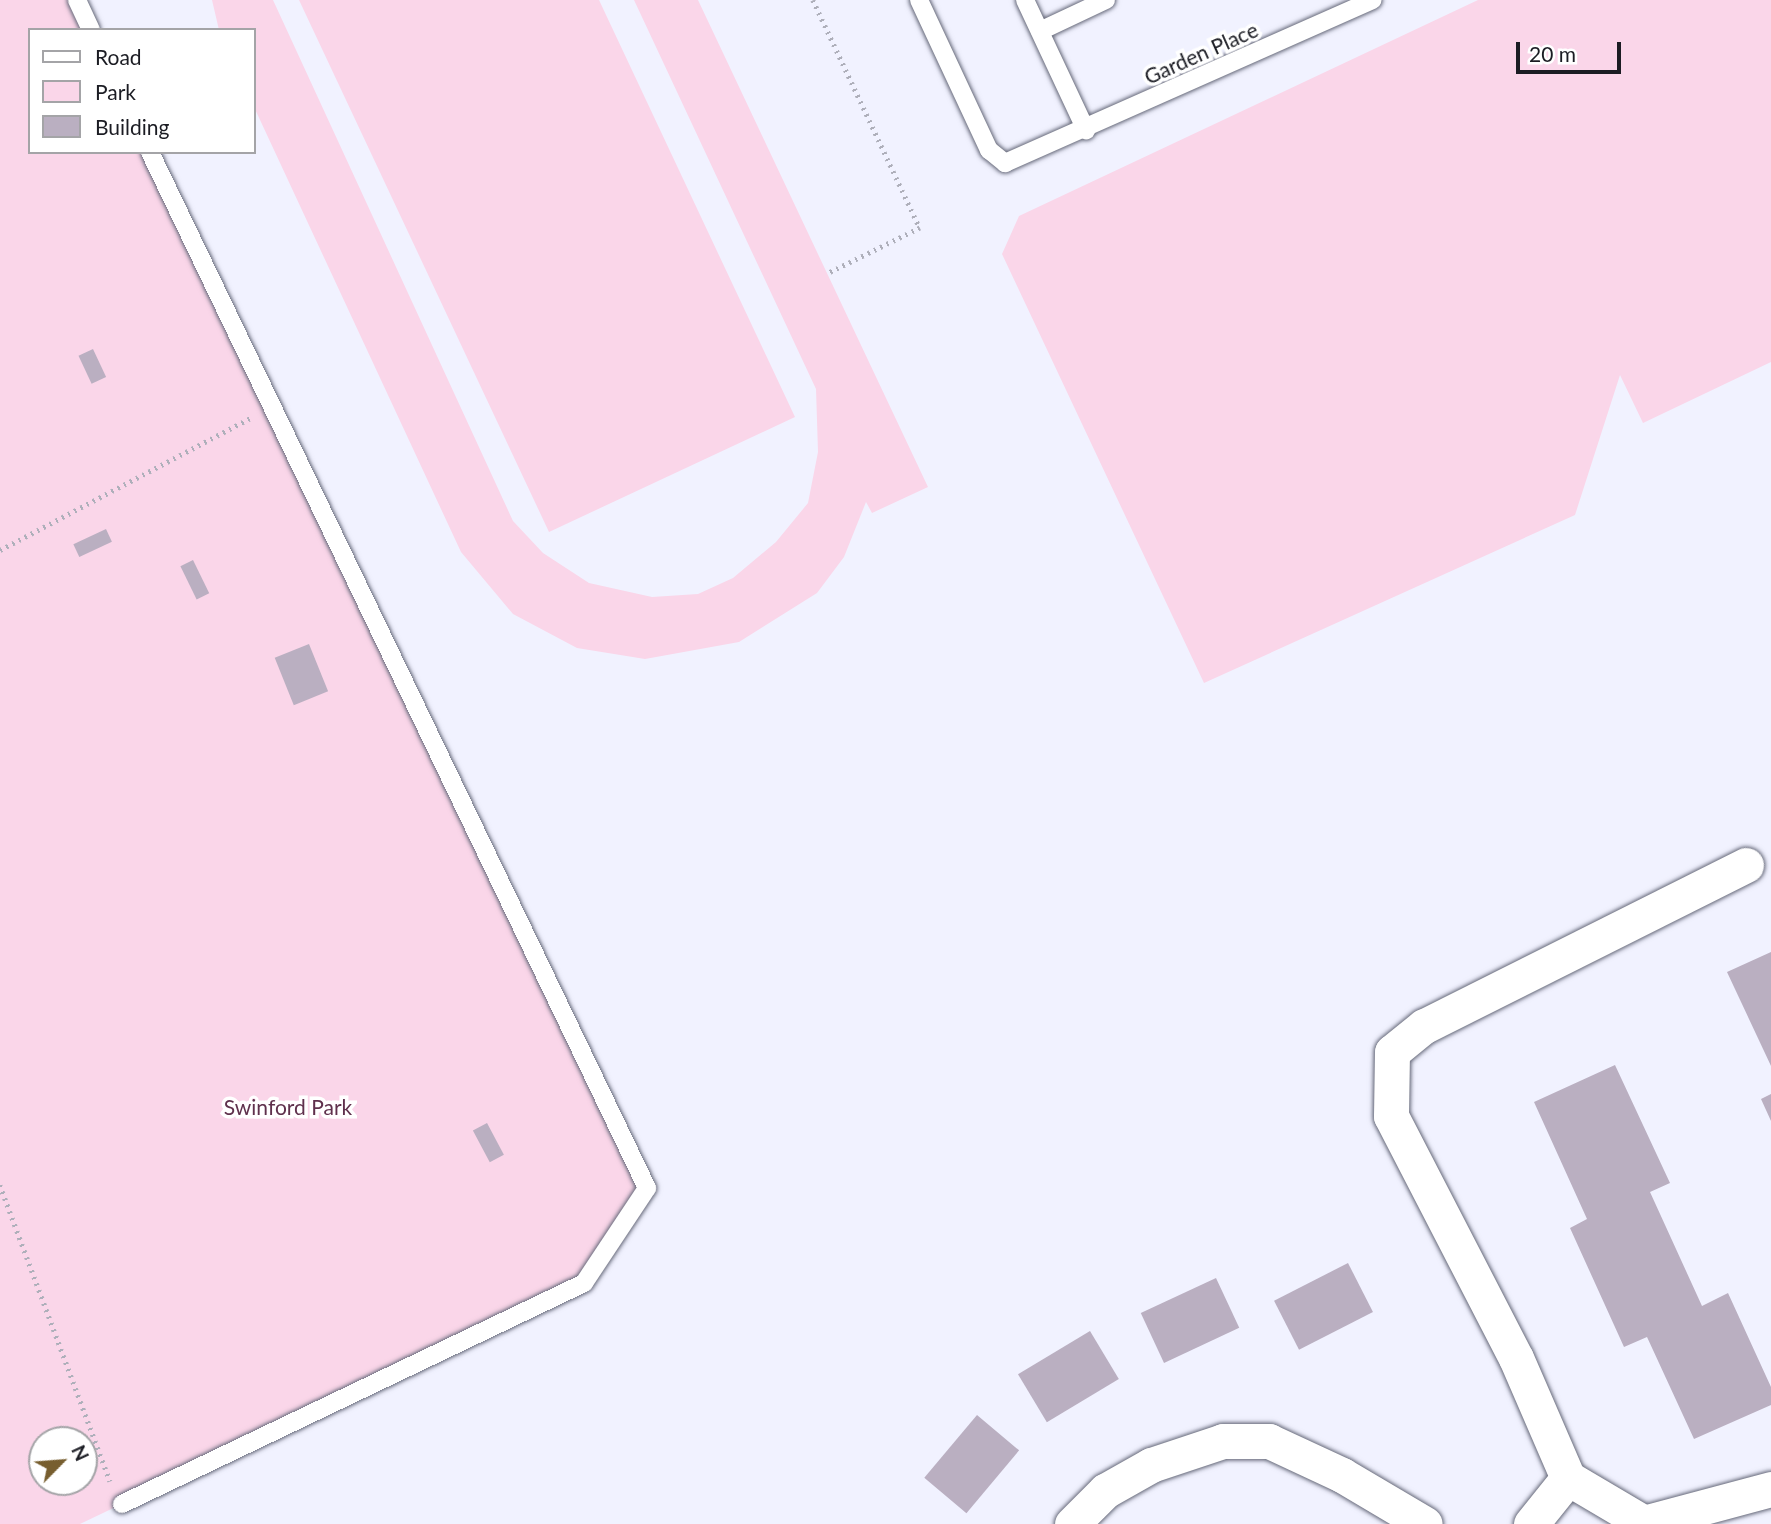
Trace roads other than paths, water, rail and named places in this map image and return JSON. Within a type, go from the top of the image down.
[{"type":"street","points":[[1746,865],[1424,1026],[1392,1052],[1391,1116],[1516,1357],[1568,1478],[1644,1523],[1771,1489]]},
{"type":"street","points":[[1072,1524],[1105,1490],[1151,1465],[1223,1441],[1269,1441],[1342,1475],[1425,1524]]},
{"type":"street","points":[[1531,1524],[1568,1478]]},
{"type":"lane","points":[[77,0],[90,28]]},
{"type":"lane","name":"Garden Place","points":[[919,0],[996,161],[1019,161],[1373,0]]},
{"type":"lane","points":[[1025,0],[1086,130]]},
{"type":"lane","points":[[1040,31],[1106,0]]},
{"type":"lane","points":[[122,1504],[584,1283],[647,1188],[151,154]]},
{"type":"park label","name":"Swinford Park","points":[[288,1107]]}]
